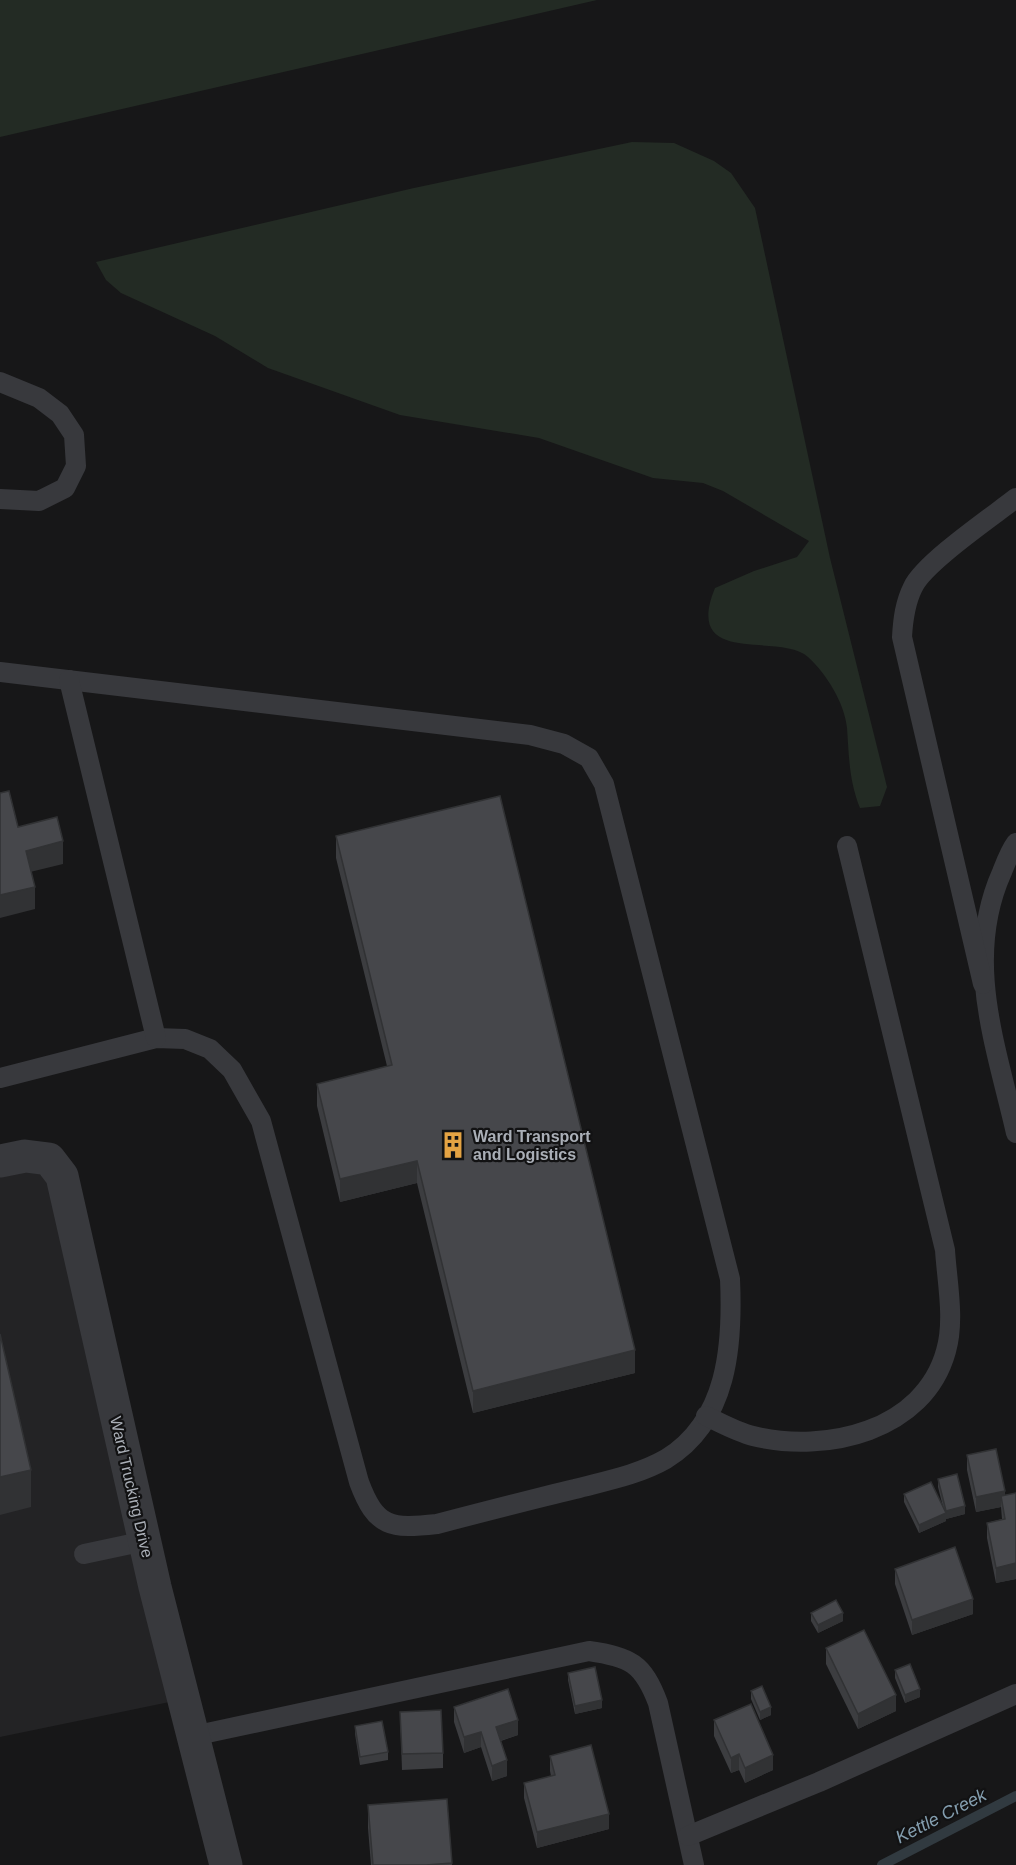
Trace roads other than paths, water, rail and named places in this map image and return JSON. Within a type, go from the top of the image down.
[{"type":"street","name":"Ward Trucking Drive","points":[[0,1161],[26,1156],[49,1159],[62,1176],[145,1541],[226,1865]]},
{"type":"lane","points":[[0,382],[39,398],[60,414],[74,435],[76,466],[64,488],[39,501],[0,499]]},
{"type":"lane","points":[[1016,498],[940,557],[914,584],[904,612],[902,637],[1016,1133]]},
{"type":"lane","points":[[0,672],[530,735],[564,744],[589,758],[604,784],[730,1279],[732,1320],[729,1354],[722,1388],[690,1442],[665,1459],[633,1473],[437,1524],[406,1528],[382,1520],[369,1508],[359,1482],[261,1120],[232,1070],[210,1049],[185,1039],[156,1038],[0,1078]]},
{"type":"lane","points":[[69,680],[156,1038]]},
{"type":"lane","points":[[983,984],[984,938],[992,893],[1016,843]]},
{"type":"lane","points":[[706,1416],[753,1436],[790,1441],[819,1440],[864,1431],[887,1424],[910,1410],[933,1382],[946,1350],[949,1306],[945,1250],[847,846]]},
{"type":"lane","points":[[84,1554],[145,1541]]},
{"type":"lane","points":[[194,1736],[589,1651],[616,1655],[639,1668],[649,1680],[658,1703],[694,1865]]},
{"type":"lane","points":[[687,1836],[829,1778],[1016,1694]]},
{"type":"waterway","name":"Kettle Creek","points":[[882,1865],[1016,1796]]},
{"type":"place","name":"Ward Transport and Logistics","points":[[453,1145]]}]
